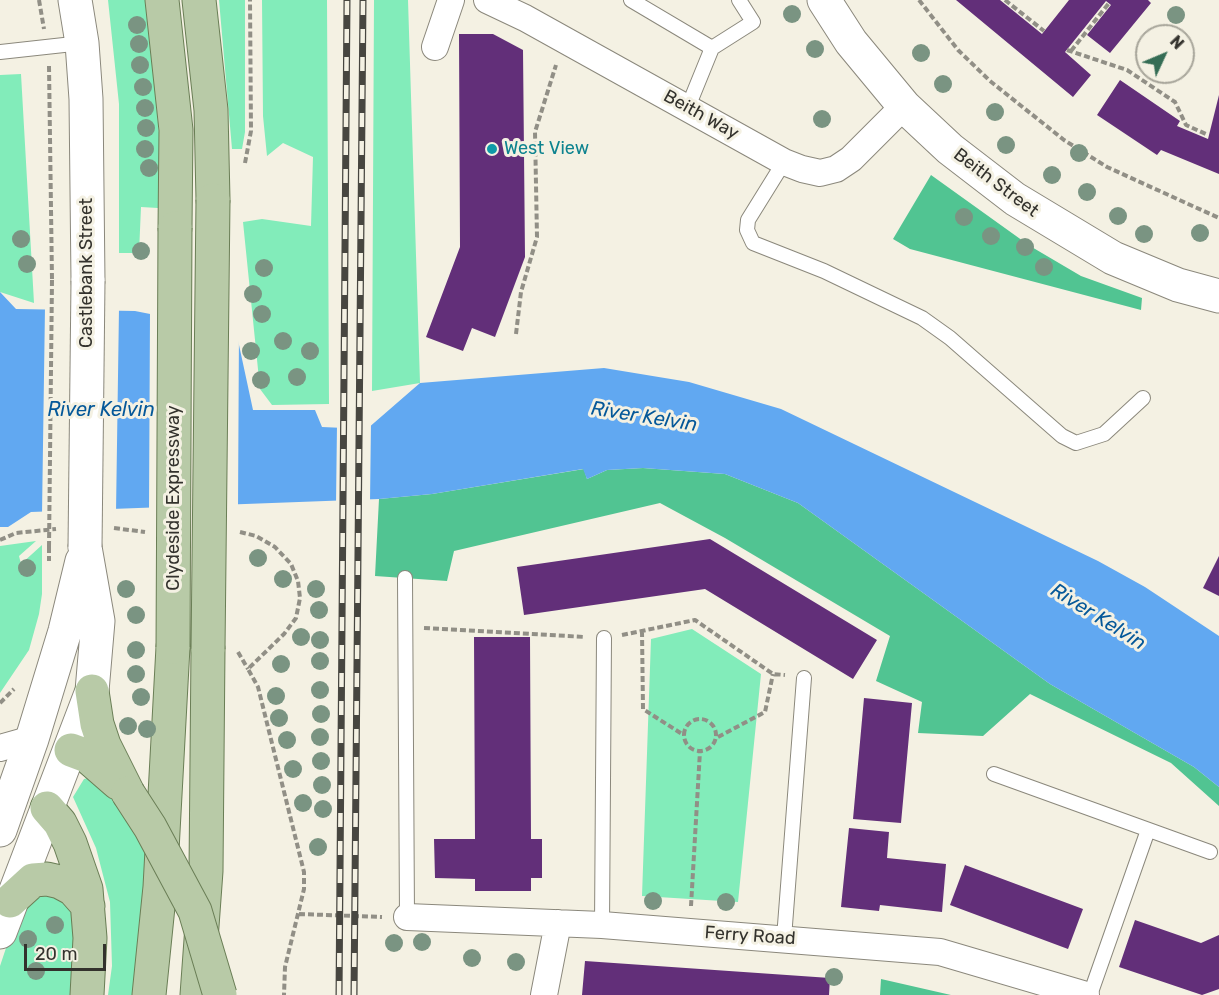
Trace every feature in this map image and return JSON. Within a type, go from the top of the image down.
[{"type":"main road","name":"Castlebank Street","points":[[75,0],[82,43],[86,111],[88,281],[85,547],[98,621],[92,691],[97,724],[91,753]]},
{"type":"main road","name":"Clydeside Expressway","points":[[149,995],[160,887],[173,647],[176,130],[162,0]]},
{"type":"main road","name":"Clydeside Expressway","points":[[197,995],[206,871],[213,200],[211,110],[199,0]]},
{"type":"main road","name":"Beith Street","points":[[824,0],[851,42],[904,106],[974,168],[1062,230],[1146,273],[1219,296]]},
{"type":"main road","name":"Castlebank Street","points":[[0,830],[5,797],[32,740],[65,631],[85,547]]},
{"type":"main road","points":[[32,740],[91,753],[128,794],[150,826],[195,911],[220,995]]},
{"type":"main road","points":[[0,932],[47,808],[91,753]]},
{"type":"main road","points":[[5,797],[47,808],[60,823],[70,843],[80,869],[88,906],[90,938],[87,995]]},
{"type":"main road","points":[[10,901],[33,880],[47,879],[60,882],[73,889],[88,906]]},
{"type":"street","points":[[435,47],[451,0]]},
{"type":"street","name":"Beith Way","points":[[487,0],[500,4],[564,38],[784,162],[820,173],[836,169],[851,159],[904,106]]},
{"type":"street","points":[[0,748],[32,740]]},
{"type":"street","name":"Ferry Road","points":[[407,917],[602,925],[940,952],[1088,995]]},
{"type":"street","points":[[544,995],[558,923]]},
{"type":"lane","points":[[631,0],[712,48]]},
{"type":"lane","points":[[688,107],[712,48],[753,22],[739,0]]},
{"type":"lane","points":[[0,52],[82,43]]},
{"type":"lane","points":[[784,162],[748,220],[747,230],[753,243],[824,271],[922,318],[950,338],[1062,436],[1076,443],[1104,434],[1143,398]]},
{"type":"lane","points":[[405,578],[407,917]]},
{"type":"lane","points":[[602,925],[604,638]]},
{"type":"lane","points":[[784,938],[804,678]]},
{"type":"lane","points":[[994,774],[1210,852]]},
{"type":"lane","points":[[1088,995],[1148,830]]},
{"type":"path","name":"Castlebank Street","points":[[39,0],[48,48],[51,98],[52,280],[49,547]]},
{"type":"path","points":[[245,164],[251,130],[250,0]]},
{"type":"path","points":[[919,0],[958,50],[990,81],[1064,140],[1107,167],[1219,218]]},
{"type":"path","points":[[1005,0],[1044,31]]},
{"type":"path","points":[[1109,3],[1069,50],[1127,70],[1175,102],[1186,125],[1208,135]]},
{"type":"path","points":[[516,334],[521,292],[537,237],[535,132],[564,38]]},
{"type":"path","points":[[0,540],[16,533],[40,529]]},
{"type":"path","points":[[256,536],[275,547],[291,564],[298,581],[300,598],[296,618],[278,642],[248,669],[258,687],[304,872],[304,889],[285,968],[284,995]]},
{"type":"path","points":[[642,631],[643,709],[682,734],[690,750],[709,752],[718,737],[765,712],[773,674]]},
{"type":"path","points":[[682,734],[693,719],[710,720],[718,737]]},
{"type":"path","points":[[689,932],[700,752]]},
{"type":"path","points":[[299,914],[407,917]]},
{"type":"green space","points":[[108,0],[145,0],[149,27],[161,154],[158,208],[141,207],[139,253],[119,253],[119,104]]},
{"type":"green space","points":[[219,0],[245,0],[245,132],[242,149],[232,149]]},
{"type":"green space","points":[[262,0],[327,0],[329,404],[272,405],[260,389],[243,222],[262,219],[311,226],[313,157],[283,143],[267,156],[263,116]]},
{"type":"green space","points":[[374,0],[408,0],[420,383],[372,391]]},
{"type":"green space","points":[[21,74],[34,303],[0,292],[0,75]]},
{"type":"green space","points":[[931,175],[1030,246],[1081,276],[1142,298],[1141,310],[910,249],[893,239]]},
{"type":"green space","points":[[643,468],[725,474],[798,503],[1050,684],[1194,767],[1219,787],[1219,806],[1171,763],[1030,694],[983,736],[918,733],[922,702],[876,681],[890,636],[725,538],[660,503],[454,551],[447,581],[375,576],[379,499],[432,494],[584,469],[587,479],[607,470]]},
{"type":"green space","points":[[36,541],[19,556],[21,564],[42,545],[42,594],[39,614],[29,650],[0,693],[0,546]]},
{"type":"green space","points":[[692,629],[761,674],[738,902],[642,896],[651,639]]},
{"type":"green space","points":[[95,776],[149,846],[135,995],[108,995],[112,966],[110,902],[96,848],[73,797],[84,779]]},
{"type":"green space","points":[[39,892],[74,902],[74,995],[0,995],[0,966],[16,918]]},
{"type":"green space","points":[[881,979],[951,995],[880,995]]},
{"type":"water","name":"River Kelvin","points":[[0,292],[16,309],[135,311],[236,331],[253,410],[315,410],[322,427],[367,429],[420,383],[604,368],[689,382],[781,409],[1098,561],[1145,587],[1219,636],[1219,787],[1194,767],[1050,684],[798,503],[725,474],[643,468],[607,470],[587,479],[583,469],[432,494],[379,499],[31,512],[8,527],[0,527]]},
{"type":"pier","points":[[45,307],[119,308],[116,512],[42,514]]},
{"type":"pier","points":[[150,311],[239,329],[238,507],[149,511]]},
{"type":"pier","points":[[371,422],[370,502],[336,504],[337,425],[366,426]]},
{"type":"building","points":[[956,0],[1000,0],[1042,34],[1069,0],[1148,0],[1151,3],[1110,53],[1087,35],[1111,5],[1106,1],[1065,52],[1091,75],[1073,97]]},
{"type":"building","name":"West View","points":[[459,34],[493,34],[523,50],[525,257],[495,337],[472,328],[463,351],[426,337],[460,247]]},
{"type":"building","points":[[1120,80],[1180,121],[1177,126],[1208,139],[1219,95],[1219,174],[1161,150],[1157,155],[1097,115]]},
{"type":"building","points":[[710,539],[877,640],[853,679],[705,589],[524,615],[517,567]]},
{"type":"building","points":[[1219,556],[1219,596],[1203,588]]},
{"type":"building","points":[[474,637],[530,637],[531,839],[542,839],[542,878],[531,878],[531,891],[475,891],[475,879],[435,878],[434,839],[475,839]]},
{"type":"building","points":[[864,698],[912,703],[901,823],[853,819]]},
{"type":"building","points":[[849,828],[889,832],[887,858],[946,864],[942,912],[880,905],[879,911],[841,907]]},
{"type":"building","points":[[965,865],[1083,909],[1068,949],[950,905]]},
{"type":"building","points":[[1135,920],[1201,943],[1219,935],[1219,989],[1202,995],[1119,967]]},
{"type":"building","points":[[585,961],[830,978],[829,995],[582,995]]},
{"type":"railway","points":[[339,995],[347,0]]},
{"type":"railway","points":[[354,995],[363,0]]},
{"type":"place","name":"West View","points":[[492,149]]}]
